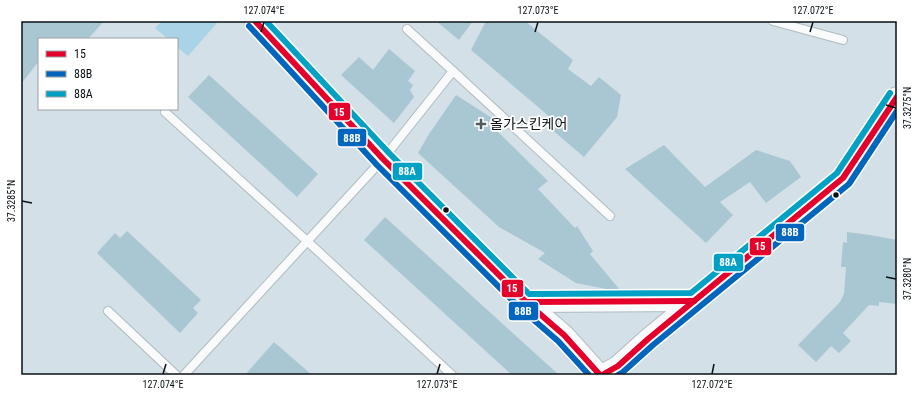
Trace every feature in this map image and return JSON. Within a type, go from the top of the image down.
[{"type":"street","points":[[256,21],[383,159],[526,302],[564,335],[601,375],[618,366],[648,339],[843,178],[897,97]]},
{"type":"street","points":[[526,302],[694,301]]},
{"type":"lane","points":[[773,21],[843,40]]},
{"type":"lane","points":[[407,29],[610,216]]},
{"type":"lane","points":[[184,375],[383,159],[453,71]]},
{"type":"lane","points":[[165,112],[452,375]]},
{"type":"lane","points":[[108,311],[176,375]]},
{"type":"shaded area","points":[[162,21],[215,21],[217,23],[188,56],[178,48],[178,38],[167,38],[155,28]]},
{"type":"building","points":[[21,21],[104,21],[89,38],[38,38],[38,62],[21,84]]},
{"type":"building","points":[[436,21],[473,21],[459,40]]},
{"type":"building","points":[[486,21],[525,21],[573,60],[568,69],[591,86],[599,77],[621,95],[617,117],[584,157],[551,129],[557,123],[471,50]]},
{"type":"building","points":[[389,49],[415,71],[408,81],[413,85],[410,90],[414,97],[394,123],[341,75],[359,57],[373,70]]},
{"type":"building","points":[[209,75],[318,174],[297,197],[188,97]]},
{"type":"building","points":[[456,95],[492,118],[488,124],[548,181],[538,189],[575,228],[577,226],[593,251],[590,254],[620,290],[611,290],[576,283],[538,259],[545,253],[499,227],[418,153],[429,134]]},
{"type":"building","points":[[664,145],[705,187],[756,150],[790,161],[801,177],[766,203],[750,182],[720,202],[733,215],[706,243],[625,169]]},
{"type":"building","points":[[385,217],[559,375],[512,375],[364,240]]},
{"type":"building","points":[[127,231],[201,300],[193,308],[198,313],[180,333],[97,253],[115,233],[120,238]]},
{"type":"building","points":[[847,232],[897,240],[897,304],[879,302],[879,306],[869,305],[843,333],[851,341],[839,353],[831,346],[816,362],[798,345],[840,302],[844,294],[846,267],[841,267],[843,242],[847,243]]},
{"type":"building","points":[[274,342],[312,375],[245,375]]},
{"type":"transit line","name":"15","points":[[255,21],[383,159],[526,302],[564,335],[600,375]]},
{"type":"transit line","name":"88A","points":[[266,21],[389,153],[529,294],[691,293],[837,173],[890,93]]},
{"type":"transit line","name":"88B","points":[[249,26],[377,165],[520,308],[558,341],[589,375]]},
{"type":"transit line","name":"15","points":[[602,375],[618,366],[648,339],[843,178],[897,97]]},
{"type":"transit line","name":"88B","points":[[618,375],[849,184],[897,111]]},
{"type":"transit line","name":"15","points":[[526,302],[694,301]]},
{"type":"place","name":"올가스킨케어","points":[[481,124]]}]
